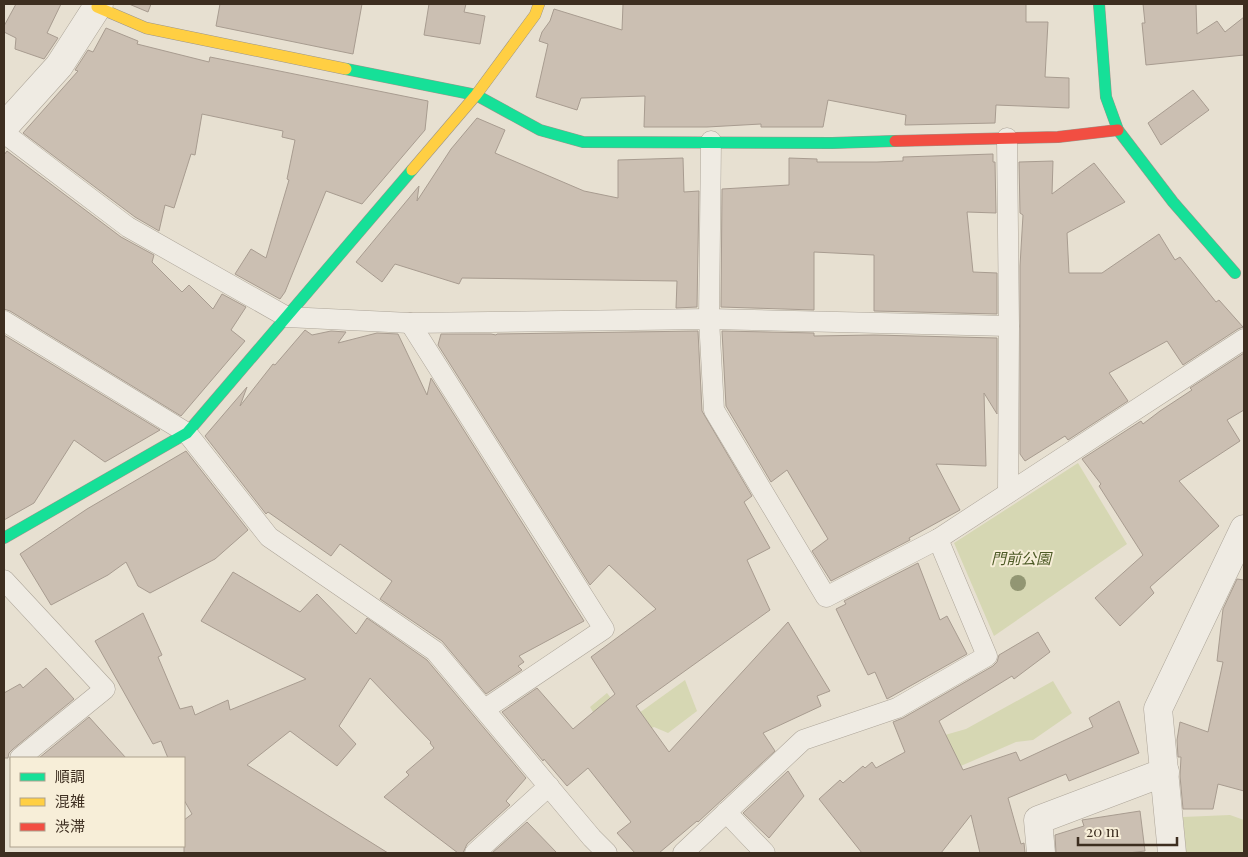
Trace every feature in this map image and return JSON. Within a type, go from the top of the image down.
[{"type":"street","points":[[4,538],[188,433],[476,95],[535,14],[540,4]]},
{"type":"street","points":[[1099,4],[1106,97],[1118,130],[1173,202],[1241,277]]},
{"type":"street","points":[[4,127],[59,66],[98,5],[146,28],[476,95],[540,130],[583,142],[711,141],[832,143],[1058,137],[1118,130]]},
{"type":"street","points":[[1172,853],[1158,709],[1244,529]]},
{"type":"street","points":[[1041,853],[1038,820],[1165,772]]},
{"type":"lane","points":[[4,133],[128,228],[286,317],[410,323],[709,319],[1009,326]]},
{"type":"lane","points":[[1007,138],[1008,492]]},
{"type":"lane","points":[[711,141],[709,319],[714,410],[826,597],[938,539],[1244,339]]},
{"type":"lane","points":[[4,321],[188,433],[268,537],[435,651],[592,838],[607,853]]},
{"type":"lane","points":[[410,323],[604,629],[485,709]]},
{"type":"lane","points":[[683,853],[803,740],[897,708],[987,656],[938,539]]},
{"type":"lane","points":[[4,580],[106,688],[22,757]]},
{"type":"lane","points":[[475,853],[549,786]]},
{"type":"lane","points":[[726,812],[765,853]]},
{"type":"green space","name":"門前公園","points":[[1078,463],[1127,544],[994,636],[954,543]]},
{"type":"green space","points":[[685,680],[697,711],[668,733],[654,727],[614,746],[590,707],[607,693],[628,721]]},
{"type":"green space","points":[[1053,681],[1072,713],[1033,740],[1016,742],[947,772],[924,741],[966,729]]},
{"type":"green space","points":[[1230,815],[1244,820],[1244,853],[1186,853],[1183,817]]},
{"type":"building","points":[[16,4],[61,4],[47,33],[58,38],[44,59],[15,49],[16,38],[4,32],[4,26]]},
{"type":"building","points":[[129,4],[151,4],[148,12]]},
{"type":"building","points":[[220,4],[362,4],[353,54],[216,26]]},
{"type":"building","points":[[429,4],[466,4],[464,12],[485,16],[480,44],[424,35]]},
{"type":"building","points":[[623,4],[1026,4],[1026,22],[1048,22],[1045,77],[1069,78],[1069,108],[996,105],[995,123],[905,125],[906,115],[828,100],[823,127],[761,127],[761,124],[707,127],[644,127],[645,96],[581,98],[577,110],[536,97],[548,44],[539,41],[554,9],[622,30]]},
{"type":"building","points":[[1143,4],[1196,4],[1197,34],[1217,21],[1225,32],[1244,17],[1244,55],[1146,65],[1142,23],[1145,23]]},
{"type":"building","points":[[106,28],[138,41],[137,44],[209,62],[210,57],[428,101],[425,130],[362,204],[326,191],[285,292],[280,299],[235,274],[251,249],[266,258],[289,180],[287,179],[295,140],[282,137],[283,131],[202,114],[195,155],[191,154],[174,208],[165,205],[159,231],[135,217],[23,133],[78,71],[75,70],[88,50],[93,52]]},
{"type":"building","points":[[1193,90],[1209,110],[1161,145],[1148,123]]},
{"type":"building","points":[[477,118],[505,130],[495,153],[584,191],[618,198],[618,160],[683,158],[684,192],[699,191],[697,307],[676,308],[677,281],[462,278],[459,284],[395,264],[382,282],[356,262],[419,186],[417,201],[451,149]]},
{"type":"building","points":[[7,151],[121,237],[154,255],[152,262],[182,292],[189,285],[213,309],[222,294],[246,307],[231,330],[245,341],[181,416],[4,309],[4,155]]},
{"type":"building","points":[[993,154],[993,162],[995,162],[996,213],[967,212],[973,272],[997,273],[997,314],[874,311],[874,255],[814,252],[814,310],[721,307],[722,189],[789,185],[789,158],[817,159],[817,162],[877,162],[903,161],[903,157]]},
{"type":"building","points":[[1053,161],[1052,194],[1094,163],[1125,202],[1067,233],[1069,273],[1102,273],[1159,234],[1175,260],[1180,257],[1216,302],[1219,300],[1243,327],[1183,365],[1167,341],[1109,373],[1128,401],[1068,440],[1065,436],[1025,461],[1020,454],[1020,266],[1023,215],[1020,213],[1019,162]]},
{"type":"building","points":[[305,330],[312,335],[331,331],[346,332],[338,343],[377,333],[398,334],[427,395],[431,378],[584,621],[519,656],[524,662],[518,666],[522,670],[486,694],[442,641],[380,599],[392,581],[340,544],[331,556],[268,512],[266,514],[205,436],[247,387],[240,406],[273,364],[275,365]]},
{"type":"building","points":[[698,331],[702,411],[752,496],[744,502],[770,548],[747,560],[770,610],[636,706],[669,752],[788,622],[830,691],[817,696],[821,706],[763,733],[775,751],[698,822],[659,853],[635,853],[617,833],[631,822],[588,768],[567,786],[544,759],[543,761],[502,712],[537,688],[573,729],[615,694],[591,657],[656,609],[609,565],[590,585],[438,345],[441,334],[496,335]]},
{"type":"building","points":[[722,331],[814,333],[814,336],[874,335],[997,338],[997,414],[984,393],[986,466],[936,464],[960,510],[909,538],[910,540],[831,581],[812,551],[828,539],[787,470],[771,482],[726,406]]},
{"type":"building","points":[[4,335],[160,430],[105,462],[74,440],[34,503],[4,520]]},
{"type":"building","points":[[1244,353],[1244,410],[1227,420],[1240,441],[1179,481],[1219,526],[1150,587],[1154,593],[1120,626],[1095,598],[1143,555],[1099,486],[1101,484],[1082,459],[1141,421],[1143,424],[1192,390],[1190,388]]},
{"type":"building","points":[[186,451],[248,530],[215,559],[150,593],[138,586],[126,562],[108,575],[51,605],[20,554],[87,509]]},
{"type":"building","points":[[918,563],[940,620],[947,616],[967,654],[887,699],[875,672],[868,675],[836,609],[846,604],[844,601]]},
{"type":"building","points":[[233,572],[300,612],[317,594],[356,634],[367,618],[427,660],[526,778],[506,801],[510,805],[467,844],[463,853],[458,853],[384,797],[409,775],[406,772],[434,748],[431,742],[370,678],[339,726],[356,744],[337,766],[290,731],[247,765],[388,853],[184,853],[185,819],[192,814],[185,802],[185,757],[168,757],[161,741],[153,744],[95,641],[143,613],[162,655],[158,657],[180,709],[192,706],[195,715],[228,700],[230,710],[306,679],[201,621]]},
{"type":"building","points":[[1237,579],[1244,580],[1244,791],[1218,784],[1213,809],[1183,809],[1180,776],[1181,757],[1178,757],[1177,740],[1180,722],[1208,732],[1223,662],[1217,661],[1223,609]]},
{"type":"building","points":[[1038,632],[1050,652],[1014,679],[1012,676],[939,721],[963,770],[1016,752],[1020,761],[1093,727],[1089,718],[1119,701],[1139,753],[1069,781],[1066,774],[1008,798],[1021,844],[1024,843],[1025,853],[980,853],[971,815],[941,853],[862,853],[819,799],[840,780],[843,783],[863,766],[865,768],[872,762],[876,768],[905,752],[893,722],[993,666],[997,662],[999,655]]},
{"type":"building","points":[[46,668],[74,699],[13,749],[9,753],[8,758],[4,758],[4,693],[20,684],[23,688]]},
{"type":"building","points":[[89,717],[125,757],[40,757]]},
{"type":"building","points":[[788,771],[804,796],[769,838],[743,813]]},
{"type":"building","points":[[1140,811],[1145,851],[1128,853],[1056,853],[1055,835],[1084,826],[1082,820]]},
{"type":"building","points":[[527,822],[557,853],[492,853]]},
{"type":"traffic: fast","points":[[1099,4],[1106,97],[1118,130],[1173,202],[1235,273]]},
{"type":"traffic: fast","points":[[346,69],[476,95],[540,130],[583,142],[832,143],[895,141]]},
{"type":"traffic: fast","points":[[4,538],[187,433],[412,170]]},
{"type":"traffic: slow","points":[[412,170],[476,95],[535,15],[539,4]]},
{"type":"traffic: slow","points":[[97,7],[146,28],[346,69]]},
{"type":"traffic: jam","points":[[895,141],[1058,137],[1118,130]]}]
